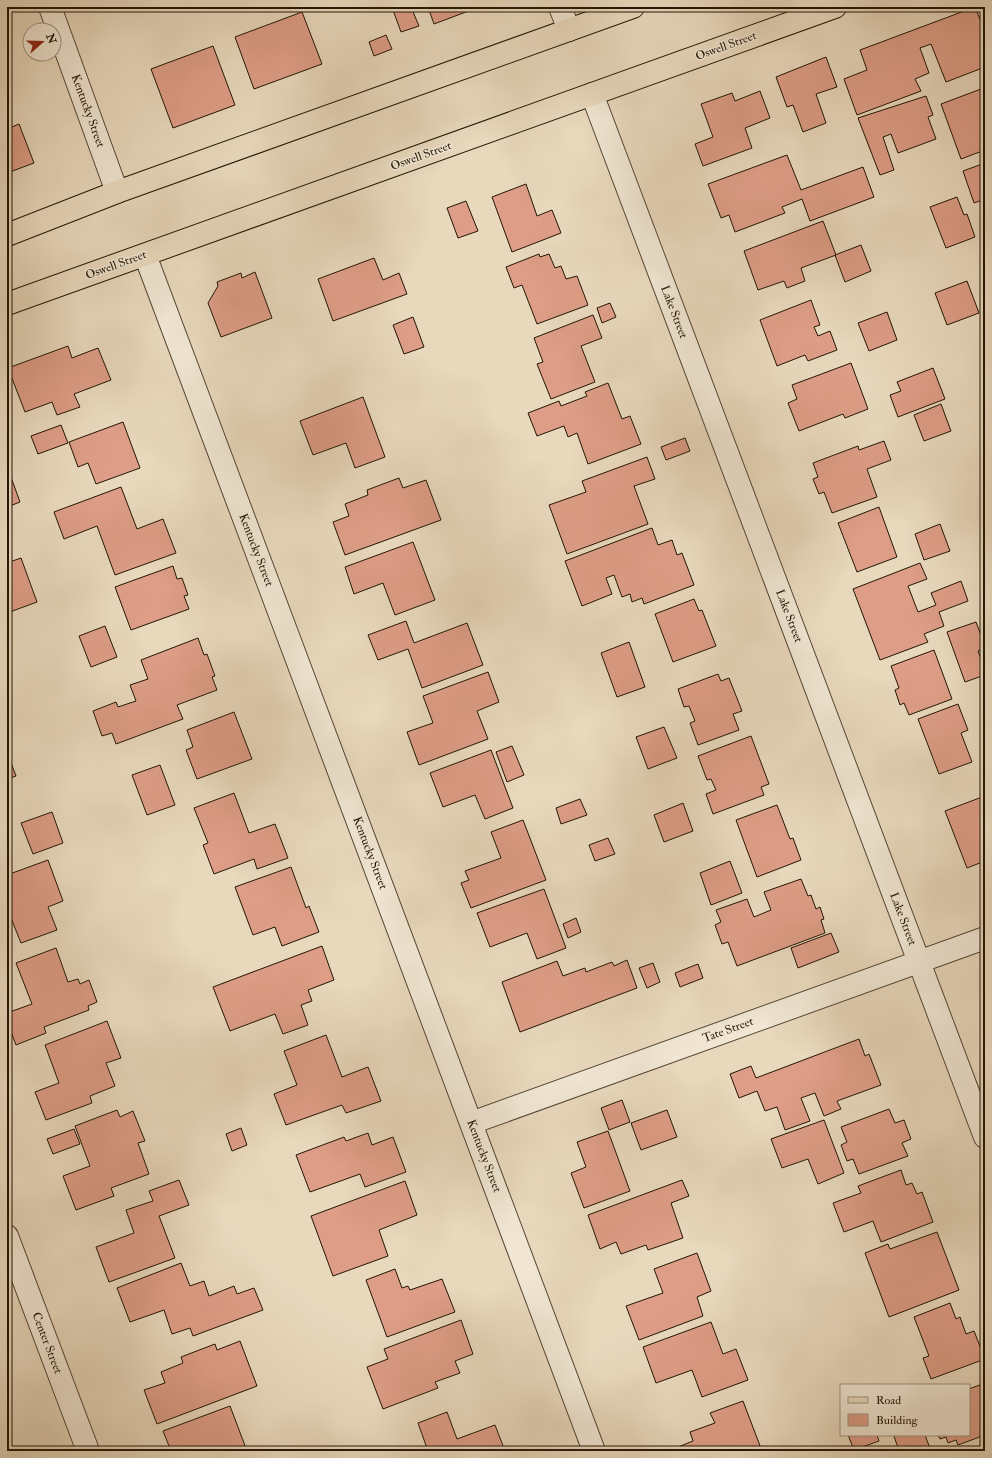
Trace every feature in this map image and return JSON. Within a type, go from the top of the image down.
[{"type":"main road","points":[[7,235],[117,192],[633,7]]},
{"type":"main road","name":"Oswell Street","points":[[7,304],[835,7]]},
{"type":"street","name":"Kentucky Street","points":[[50,7],[117,192]]},
{"type":"street","points":[[560,7],[569,30]]},
{"type":"street","name":"Lake Street","points":[[592,94],[985,1137]]},
{"type":"street","name":"Kentucky Street","points":[[145,255],[594,1451]]},
{"type":"street","name":"Tate Street","points":[[471,1123],[985,938]]},
{"type":"street","name":"Center Street","points":[[7,1236],[88,1451]]},
{"type":"building","points":[[266,7],[281,7],[267,12]]},
{"type":"building","points":[[400,7],[411,7],[419,26],[401,32],[393,10]]},
{"type":"building","points":[[428,7],[479,7],[434,24]]},
{"type":"building","points":[[975,7],[981,22],[985,21],[985,67],[946,82],[931,44],[920,48],[929,73],[915,79],[921,91],[857,115],[844,79],[867,70],[860,50]]},
{"type":"building","points":[[302,12],[322,64],[254,89],[235,37]]},
{"type":"building","points":[[386,35],[392,49],[374,56],[369,42]]},
{"type":"building","points":[[213,46],[235,105],[173,128],[151,69]]},
{"type":"building","points":[[826,57],[837,87],[816,94],[826,123],[803,132],[793,105],[787,107],[776,77]]},
{"type":"building","points":[[981,89],[985,99],[985,150],[961,159],[941,104]]},
{"type":"building","points":[[760,91],[770,118],[745,128],[752,148],[703,166],[695,144],[713,137],[701,104],[732,93],[735,101]]},
{"type":"building","points":[[926,96],[933,115],[928,117],[936,139],[898,153],[891,134],[883,137],[894,170],[880,175],[858,118]]},
{"type":"building","points":[[19,124],[34,163],[7,173],[7,129]]},
{"type":"building","points":[[787,155],[801,190],[863,167],[874,197],[810,221],[802,199],[782,207],[785,213],[735,232],[729,215],[721,218],[708,184]]},
{"type":"building","points":[[985,163],[985,199],[974,203],[963,171]]},
{"type":"building","points":[[526,184],[537,216],[552,210],[561,233],[512,252],[492,197]]},
{"type":"building","points":[[957,197],[964,215],[967,214],[975,237],[946,248],[930,207]]},
{"type":"building","points":[[466,201],[478,231],[458,238],[447,208]]},
{"type":"building","points":[[823,221],[836,255],[801,268],[805,281],[787,288],[784,281],[758,290],[744,251]]},
{"type":"building","points":[[861,245],[871,271],[845,282],[835,255]]},
{"type":"building","points":[[539,254],[540,257],[549,254],[555,268],[561,266],[566,279],[577,276],[588,305],[537,324],[522,285],[514,288],[506,267]]},
{"type":"building","points":[[374,258],[383,280],[399,273],[407,294],[333,321],[318,279]]},
{"type":"building","points":[[255,272],[272,318],[221,337],[208,303],[218,286],[217,282],[241,273],[242,278]]},
{"type":"building","points":[[967,281],[979,313],[947,325],[935,293]]},
{"type":"building","points":[[811,300],[820,325],[814,327],[818,336],[830,331],[837,350],[808,361],[805,355],[777,366],[760,320]]},
{"type":"building","points":[[610,303],[616,317],[602,323],[597,308]]},
{"type":"building","points":[[887,312],[897,340],[869,351],[858,323]]},
{"type":"building","points":[[593,315],[602,338],[581,346],[595,382],[551,399],[537,364],[543,362],[534,338]]},
{"type":"building","points":[[413,317],[424,347],[404,354],[393,325]]},
{"type":"building","points":[[68,346],[72,358],[98,348],[111,380],[74,394],[80,407],[57,415],[52,402],[25,412],[8,368]]},
{"type":"building","points":[[851,363],[868,409],[845,418],[843,414],[799,431],[788,403],[797,399],[792,385]]},
{"type":"building","points":[[933,368],[945,399],[898,417],[890,395],[901,391],[897,382]]},
{"type":"building","points":[[608,383],[622,419],[630,416],[641,444],[588,464],[577,433],[568,437],[564,426],[537,436],[528,413],[559,401],[561,406],[587,396],[585,392]]},
{"type":"building","points":[[363,397],[385,457],[355,468],[346,443],[313,455],[300,421]]},
{"type":"building","points":[[941,404],[951,431],[924,441],[914,415]]},
{"type":"building","points":[[123,422],[140,468],[96,484],[88,463],[78,467],[69,442]]},
{"type":"building","points":[[61,425],[68,443],[38,454],[31,436]]},
{"type":"building","points":[[685,438],[690,451],[666,460],[661,447]]},
{"type":"building","points":[[884,441],[891,460],[867,469],[877,497],[832,513],[824,492],[819,494],[813,479],[818,477],[813,463],[858,446],[859,450]]},
{"type":"building","points":[[647,457],[655,479],[634,486],[648,524],[567,554],[549,505],[586,492],[582,481]]},
{"type":"building","points":[[7,466],[20,502],[7,507]]},
{"type":"building","points":[[399,478],[403,488],[426,480],[441,520],[345,555],[333,522],[349,516],[345,504],[368,495],[367,490]]},
{"type":"building","points":[[121,487],[137,529],[163,519],[176,553],[115,575],[97,526],[64,539],[54,512]]},
{"type":"building","points":[[879,507],[897,557],[857,572],[838,523]]},
{"type":"building","points":[[940,524],[950,551],[924,560],[915,534]]},
{"type":"building","points":[[652,528],[658,545],[672,540],[677,555],[682,553],[694,585],[644,604],[642,598],[632,602],[630,594],[622,597],[614,575],[606,578],[612,594],[582,606],[565,561]]},
{"type":"building","points":[[413,542],[435,600],[395,615],[383,583],[354,594],[345,567]]},
{"type":"building","points":[[21,558],[37,602],[7,613],[7,563]]},
{"type":"building","points":[[920,563],[927,579],[908,586],[918,612],[936,605],[931,593],[961,581],[968,601],[939,612],[944,626],[924,634],[928,642],[880,660],[853,589]]},
{"type":"building","points":[[173,566],[177,579],[182,578],[188,595],[184,596],[189,609],[131,630],[115,587]]},
{"type":"building","points":[[694,599],[699,611],[702,610],[716,646],[673,662],[655,614]]},
{"type":"building","points":[[406,621],[414,643],[467,623],[483,665],[422,688],[408,649],[378,660],[368,635]]},
{"type":"building","points":[[976,622],[985,646],[985,648],[978,651],[985,669],[985,675],[965,682],[947,632]]},
{"type":"building","points":[[105,626],[117,657],[91,667],[79,636]]},
{"type":"building","points":[[198,638],[204,655],[207,654],[215,676],[212,677],[217,690],[177,705],[183,719],[116,744],[112,733],[102,736],[93,711],[116,702],[118,707],[136,701],[130,685],[148,679],[141,660]]},
{"type":"building","points":[[629,642],[645,687],[617,697],[601,653]]},
{"type":"building","points":[[934,650],[952,699],[909,715],[904,703],[900,705],[895,690],[899,688],[891,666]]},
{"type":"building","points":[[488,672],[499,702],[477,711],[488,739],[419,765],[407,732],[433,723],[423,696]]},
{"type":"building","points":[[718,674],[721,681],[729,678],[742,711],[733,714],[739,730],[698,745],[690,723],[695,721],[689,706],[684,707],[678,689]]},
{"type":"building","points":[[958,704],[968,730],[961,733],[972,762],[939,774],[918,719]]},
{"type":"building","points":[[234,712],[252,759],[197,779],[186,750],[193,747],[187,730]]},
{"type":"building","points":[[664,727],[677,758],[648,769],[636,737]]},
{"type":"building","points":[[751,736],[769,784],[761,787],[764,795],[713,814],[706,794],[716,790],[711,779],[707,780],[698,756]]},
{"type":"building","points":[[512,746],[524,775],[507,782],[496,752]]},
{"type":"building","points":[[491,750],[513,808],[485,819],[475,795],[443,807],[430,773]]},
{"type":"building","points":[[7,752],[16,776],[7,779]]},
{"type":"building","points":[[160,765],[175,805],[147,815],[132,775]]},
{"type":"building","points":[[234,793],[249,833],[275,824],[288,858],[257,869],[254,859],[214,874],[203,845],[208,843],[194,808]]},
{"type":"building","points":[[982,797],[985,805],[985,861],[967,868],[945,811]]},
{"type":"building","points":[[580,799],[587,815],[561,824],[556,808]]},
{"type":"building","points":[[683,803],[693,831],[664,842],[654,815]]},
{"type":"building","points":[[777,805],[790,839],[793,838],[801,860],[757,877],[736,820]]},
{"type":"building","points":[[52,812],[63,843],[33,854],[21,823]]},
{"type":"building","points":[[523,820],[546,880],[471,908],[461,883],[469,880],[465,871],[501,858],[491,832]]},
{"type":"building","points":[[608,838],[615,854],[595,861],[589,845]]},
{"type":"building","points":[[48,860],[63,901],[48,907],[57,930],[21,943],[7,908],[7,875]]},
{"type":"building","points":[[730,861],[742,893],[711,905],[700,873]]},
{"type":"building","points":[[291,867],[306,908],[309,906],[319,932],[282,946],[275,927],[253,935],[235,887]]},
{"type":"building","points":[[801,879],[808,896],[811,895],[816,909],[820,907],[824,919],[821,920],[825,933],[737,966],[728,942],[722,944],[715,925],[721,922],[716,910],[747,899],[754,917],[771,910],[764,892]]},
{"type":"building","points":[[544,889],[566,948],[537,959],[527,933],[490,947],[477,913]]},
{"type":"building","points":[[576,918],[581,932],[568,938],[563,924]]},
{"type":"building","points":[[831,933],[839,952],[798,968],[791,948]]},
{"type":"building","points":[[322,946],[334,980],[308,990],[312,1001],[301,1005],[308,1025],[283,1034],[275,1014],[230,1031],[213,987]]},
{"type":"building","points":[[56,948],[68,982],[78,979],[80,984],[89,980],[97,1002],[88,1006],[89,1010],[44,1027],[46,1033],[16,1045],[7,1021],[7,1013],[32,1004],[16,963]]},
{"type":"building","points":[[627,960],[637,988],[520,1032],[502,982],[557,961],[563,976],[585,968],[586,972],[612,962],[614,966]]},
{"type":"building","points":[[653,963],[660,982],[647,988],[639,968]]},
{"type":"building","points":[[698,964],[703,978],[680,987],[675,973]]},
{"type":"building","points":[[107,1021],[121,1058],[106,1063],[115,1086],[90,1096],[92,1103],[46,1120],[35,1092],[59,1083],[45,1045]]},
{"type":"building","points":[[326,1035],[342,1077],[368,1067],[381,1101],[346,1113],[342,1105],[286,1125],[274,1094],[297,1085],[284,1051]]},
{"type":"building","points":[[859,1039],[865,1056],[869,1054],[881,1085],[837,1101],[841,1109],[824,1116],[815,1093],[801,1098],[810,1121],[785,1130],[777,1107],[765,1111],[757,1091],[739,1098],[730,1074],[751,1066],[756,1078]]},
{"type":"building","points":[[622,1100],[630,1122],[609,1130],[601,1108]]},
{"type":"building","points":[[889,1109],[895,1123],[904,1120],[911,1139],[902,1143],[908,1156],[859,1174],[853,1159],[847,1161],[841,1145],[847,1142],[841,1127]]},
{"type":"building","points":[[117,1110],[120,1117],[133,1111],[145,1141],[138,1143],[149,1174],[111,1188],[114,1196],[76,1210],[63,1176],[90,1166],[75,1126]]},
{"type":"building","points":[[667,1110],[677,1137],[641,1150],[631,1123]]},
{"type":"building","points":[[824,1120],[844,1173],[818,1184],[808,1159],[782,1168],[771,1139]]},
{"type":"building","points":[[241,1128],[247,1145],[232,1151],[226,1134]]},
{"type":"building","points":[[74,1129],[80,1144],[53,1154],[47,1139]]},
{"type":"building","points":[[608,1131],[630,1191],[584,1208],[571,1173],[586,1167],[577,1142]]},
{"type":"building","points":[[368,1133],[372,1145],[393,1137],[406,1172],[365,1187],[360,1174],[310,1192],[296,1155],[344,1137],[346,1141]]},
{"type":"building","points":[[901,1170],[906,1185],[912,1183],[917,1194],[922,1192],[933,1222],[881,1242],[873,1221],[844,1232],[833,1203],[861,1193],[858,1186]]},
{"type":"building","points":[[179,1180],[189,1205],[159,1216],[175,1258],[109,1282],[96,1247],[134,1233],[126,1210],[153,1201],[149,1191]]},
{"type":"building","points":[[682,1180],[689,1196],[671,1203],[683,1238],[648,1250],[646,1245],[621,1254],[616,1242],[600,1249],[588,1215]]},
{"type":"building","points":[[405,1181],[417,1215],[379,1230],[388,1256],[333,1276],[311,1216]]},
{"type":"building","points":[[937,1232],[959,1290],[889,1317],[865,1253],[888,1244],[890,1249]]},
{"type":"building","points":[[697,1253],[711,1291],[697,1297],[703,1316],[639,1340],[626,1306],[663,1293],[654,1269]]},
{"type":"building","points":[[181,1263],[190,1286],[204,1281],[209,1296],[234,1286],[237,1294],[254,1288],[263,1310],[193,1336],[190,1328],[172,1334],[164,1310],[130,1322],[117,1288]]},
{"type":"building","points":[[395,1269],[402,1288],[408,1286],[410,1290],[442,1279],[455,1312],[387,1337],[366,1280]]},
{"type":"building","points":[[950,1303],[956,1319],[960,1317],[966,1334],[974,1331],[985,1359],[931,1379],[923,1358],[929,1356],[914,1317]]},
{"type":"building","points":[[461,1320],[473,1354],[455,1361],[460,1373],[435,1382],[438,1388],[383,1409],[367,1367],[388,1359],[384,1349]]},
{"type":"building","points":[[711,1322],[723,1354],[736,1349],[748,1380],[702,1397],[692,1370],[656,1383],[643,1347]]},
{"type":"building","points":[[240,1341],[257,1386],[157,1424],[144,1390],[165,1383],[161,1372],[183,1363],[181,1357],[215,1344],[217,1350]]},
{"type":"building","points":[[985,1383],[985,1435],[958,1445],[956,1440],[948,1443],[946,1437],[940,1439],[938,1436],[970,1436],[970,1389]]},
{"type":"building","points":[[743,1401],[762,1451],[674,1451],[673,1449],[693,1441],[690,1432],[715,1423],[710,1413]]},
{"type":"building","points":[[230,1406],[247,1451],[171,1451],[163,1431]]},
{"type":"building","points":[[447,1412],[457,1439],[495,1425],[505,1451],[428,1451],[418,1423]]},
{"type":"building","points":[[848,1436],[877,1436],[879,1441],[854,1450]]},
{"type":"building","points":[[894,1436],[925,1436],[931,1451],[899,1451]]},
{"type":"building","points":[[985,1445],[985,1451],[969,1451]]}]
